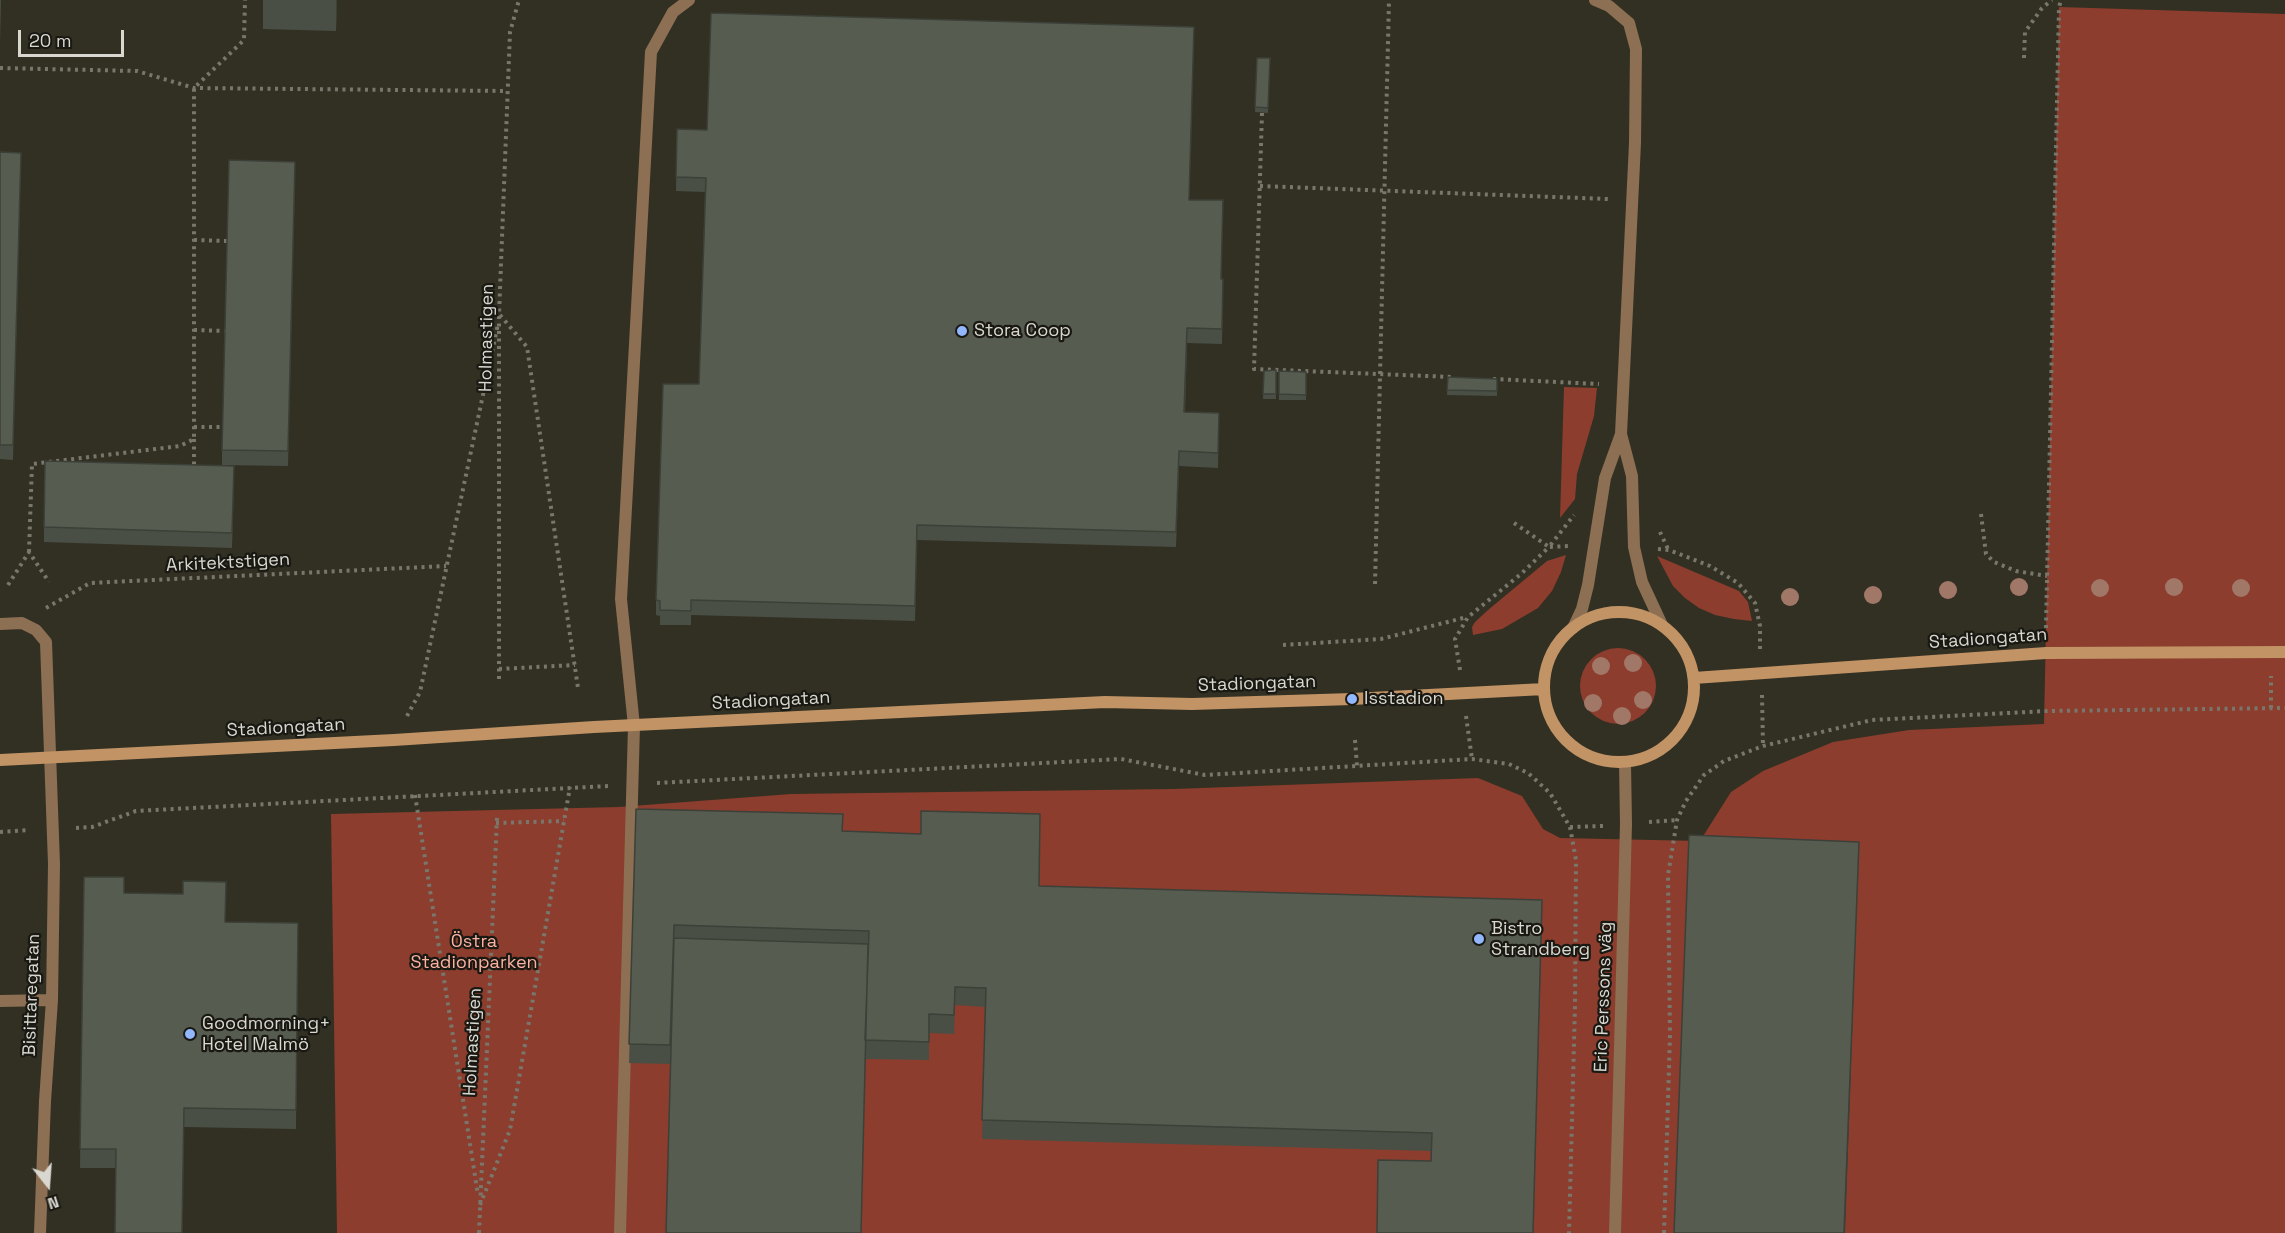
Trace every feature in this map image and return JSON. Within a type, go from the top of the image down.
[{"type":"main road","points":[[1618,611],[1643,615],[1662,625],[1678,639],[1689,658],[1694,678],[1694,702],[1685,724],[1671,742],[1651,755],[1625,762],[1603,760],[1580,752],[1561,735],[1549,714],[1544,689],[1551,655],[1560,640],[1588,618],[1618,611]]},
{"type":"main road","name":"Stadiongatan","points":[[1694,678],[2046,653],[2285,652]]},
{"type":"main road","name":"Stadiongatan","points":[[0,760],[1105,702],[1192,704],[1544,689]]},
{"type":"street","points":[[620,1233],[634,726],[621,599],[651,52],[673,12],[689,0]]},
{"type":"street","points":[[1595,0],[1609,6],[1629,23],[1636,49],[1622,434],[1632,476],[1634,547],[1642,582],[1662,625]]},
{"type":"street","points":[[1573,628],[1586,593],[1605,478],[1622,434]]},
{"type":"street","points":[[0,624],[22,623]]},
{"type":"street","name":"Bisittaregatan","points":[[22,623],[36,630],[46,642],[54,864],[52,1000],[40,1233]]},
{"type":"street","name":"Eric Perssons väg","points":[[1615,1233],[1626,824],[1625,762]]},
{"type":"street","points":[[0,1001],[52,1000]]},
{"type":"path","points":[[194,480],[194,88],[244,40],[245,0]]},
{"type":"path","name":"Holmastigen","points":[[499,679],[500,315],[510,32],[519,0]]},
{"type":"path","points":[[1375,584],[1389,0]]},
{"type":"path","points":[[2024,58],[2025,32],[2042,8],[2052,0]]},
{"type":"path","points":[[2046,653],[2058,31],[2061,0]]},
{"type":"path","points":[[0,68],[136,71],[194,88],[507,91]]},
{"type":"path","points":[[1262,113],[1254,369],[1462,378]]},
{"type":"path","points":[[1260,186],[1632,200]]},
{"type":"path","points":[[194,240],[228,241]]},
{"type":"path","points":[[394,740],[420,692],[500,315]]},
{"type":"path","points":[[500,315],[527,347],[578,688]]},
{"type":"path","points":[[194,330],[226,331]]},
{"type":"path","points":[[1484,379],[1624,385]]},
{"type":"path","points":[[194,426],[223,427]]},
{"type":"path","points":[[8,585],[29,552],[32,464],[180,446],[194,440]]},
{"type":"path","points":[[101,456],[101,466]]},
{"type":"path","points":[[1981,514],[1986,554],[1994,562],[2016,571],[2047,576]]},
{"type":"path","points":[[1514,523],[1548,547],[1595,545]]},
{"type":"path","points":[[1472,759],[1455,639],[1468,617],[1521,574],[1548,547]]},
{"type":"path","points":[[1634,547],[1669,550],[1710,566],[1738,584],[1755,603],[1760,626],[1763,746]]},
{"type":"path","points":[[29,552],[49,582]]},
{"type":"path","name":"Arkitektstigen","points":[[22,623],[90,583],[446,566]]},
{"type":"path","points":[[1283,645],[1381,639],[1468,617]]},
{"type":"path","points":[[2271,651],[2271,708]]},
{"type":"path","points":[[499,669],[575,665]]},
{"type":"path","points":[[1664,1233],[1670,1035],[1668,875],[1677,820],[1686,801],[1704,775],[1724,761],[1763,746],[1872,720],[2047,711],[2285,708]]},
{"type":"path","points":[[1355,740],[1357,766]]},
{"type":"path","points":[[0,832],[92,827],[136,811],[1121,759],[1205,776],[1472,759],[1509,764],[1528,773],[1550,793],[1570,827],[1576,871],[1569,1233]]},
{"type":"path","points":[[480,1204],[510,1130],[570,787]]},
{"type":"path","points":[[415,795],[480,1204]]},
{"type":"path","name":"Holmastigen","points":[[479,1233],[497,817]]},
{"type":"path","points":[[496,823],[564,821]]},
{"type":"path","points":[[1570,827],[1626,824]]},
{"type":"green space","name":"Östra Stadionparken","points":[[2059,7],[2285,14],[2285,1233],[337,1233],[331,814],[619,807],[791,794],[1174,789],[1478,778],[1522,796],[1543,829],[1560,838],[1700,841],[1731,792],[1763,771],[1833,742],[1909,730],[2044,724]]},
{"type":"green space","points":[[1564,387],[1597,388],[1594,416],[1577,474],[1575,499],[1560,518]]},
{"type":"green space","points":[[1566,555],[1552,591],[1538,608],[1502,629],[1473,635],[1472,627],[1475,622],[1488,610],[1547,561]]},
{"type":"green space","points":[[1657,556],[1739,591],[1748,602],[1752,621],[1715,615],[1699,608],[1673,586]]},
{"type":"green space","points":[[1618,648],[1632,651],[1645,659],[1653,672],[1656,686],[1653,700],[1645,713],[1632,721],[1618,724],[1604,721],[1591,713],[1583,700],[1580,686],[1583,672],[1591,659],[1604,651]]},
{"type":"building","name":"Stora Coop","points":[[711,13],[1194,27],[1189,200],[1223,200],[1222,329],[1187,328],[1184,412],[1219,413],[1218,453],[1179,451],[1176,532],[917,525],[915,606],[691,600],[691,611],[660,610],[660,601],[656,600],[663,384],[699,384],[706,178],[676,177],[677,129],[707,130]]},
{"type":"building","points":[[1257,58],[1270,58],[1268,108],[1255,107]]},
{"type":"building","points":[[0,152],[21,153],[13,445],[0,445]]},
{"type":"building","points":[[229,160],[295,162],[288,451],[222,450]]},
{"type":"building","points":[[1276,370],[1276,394],[1263,394],[1264,371]]},
{"type":"building","points":[[1279,371],[1306,372],[1306,395],[1279,394]]},
{"type":"building","points":[[1448,377],[1497,379],[1497,391],[1447,390]]},
{"type":"building","points":[[45,461],[234,466],[232,533],[44,527]]},
{"type":"building","points":[[636,809],[843,814],[842,831],[921,834],[921,811],[1040,814],[1039,886],[1542,900],[1533,1233],[1377,1233],[1378,1160],[1431,1161],[1432,1133],[982,1120],[986,988],[955,987],[954,1015],[929,1014],[929,1042],[865,1040],[869,931],[674,925],[670,1045],[629,1044]]},
{"type":"building","points":[[1689,835],[1859,842],[1844,1233],[1674,1233]]},
{"type":"building","name":"Goodmorning+ Hotel Malmö","points":[[84,877],[124,877],[124,893],[183,894],[183,881],[226,882],[225,922],[298,923],[296,1110],[184,1108],[182,1233],[115,1233],[116,1149],[80,1149]]},
{"type":"building","points":[[674,938],[868,944],[861,1233],[666,1233]]},
{"type":"place","name":"Stora Coop","points":[[962,331]]},
{"type":"place","name":"Isstadion","points":[[1352,699]]},
{"type":"place","name":"Bistro Strandberg","points":[[1479,939]]},
{"type":"place","name":"Goodmorning+ Hotel Malmö","points":[[190,1034]]}]
